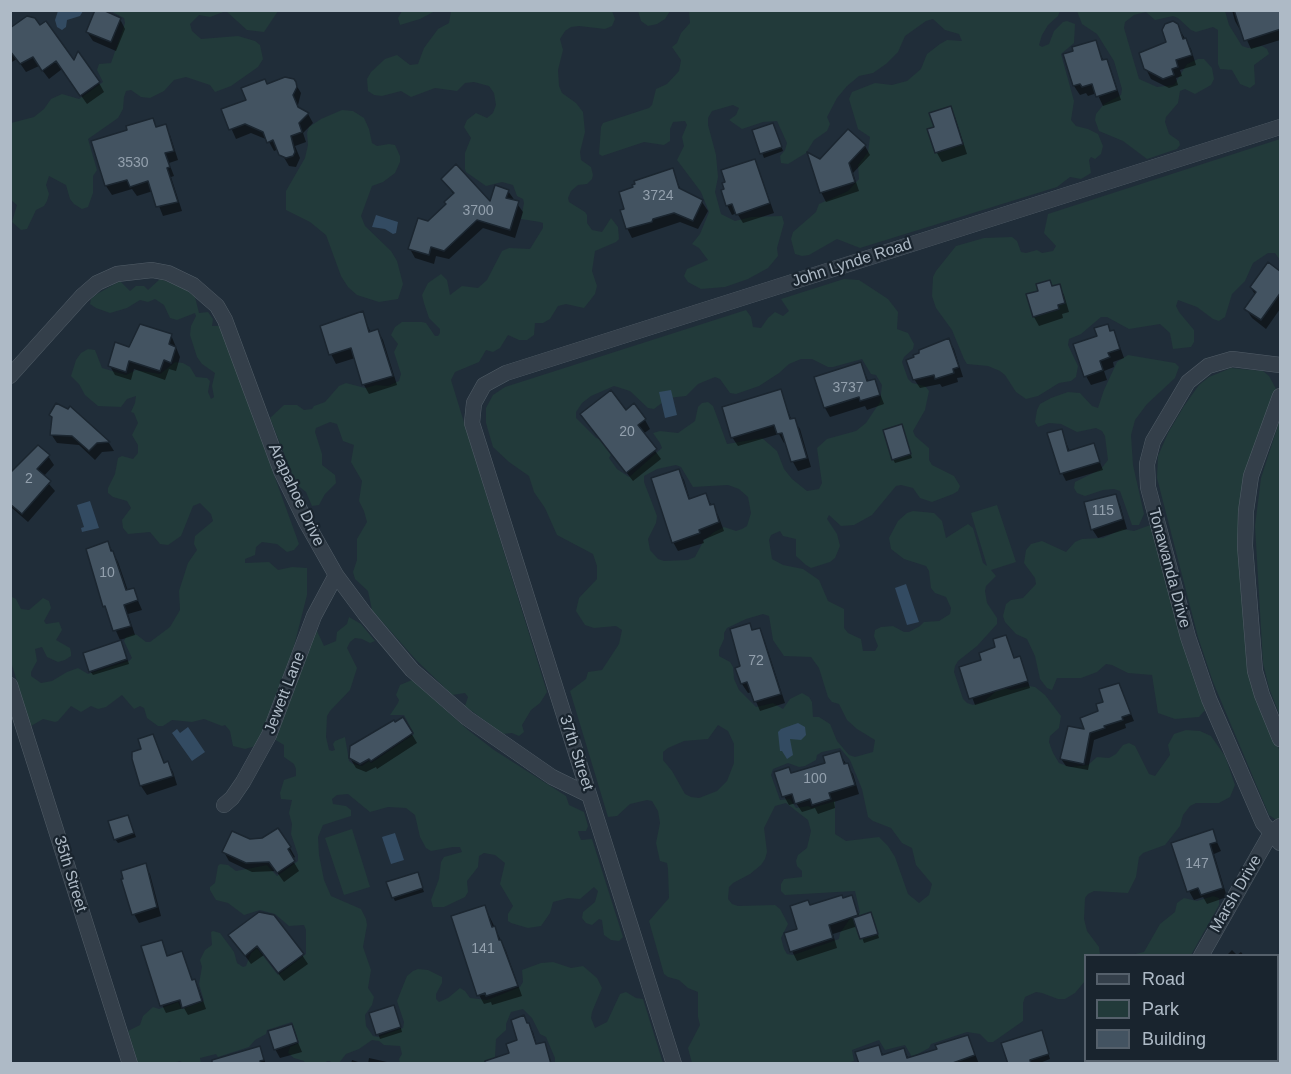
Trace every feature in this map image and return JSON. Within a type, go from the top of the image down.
[{"type":"street","name":"John Lynde Road","points":[[478,442],[472,423],[474,403],[484,385],[506,373],[1281,127]]},
{"type":"street","name":"Arapahoe Drive","points":[[10,376],[82,296],[97,284],[117,274],[152,270],[168,273],[193,285],[217,306],[225,320],[281,471],[306,522],[336,574],[365,614],[412,670],[467,718],[552,777],[589,795]]},
{"type":"street","name":"Tonawanda Drive","points":[[1277,834],[1263,822],[1209,699],[1188,637],[1148,487],[1147,464],[1153,441],[1188,382],[1208,366],[1232,359],[1281,364]]},
{"type":"street","points":[[1281,396],[1251,476],[1246,511],[1245,546],[1255,671],[1262,695],[1281,739]]},
{"type":"street","name":"37th Street","points":[[478,442],[674,1064]]},
{"type":"street","name":"Jewett Lane","points":[[224,805],[243,782],[268,735],[314,616],[336,574]]},
{"type":"street","name":"35th Street","points":[[10,685],[130,1064]]},
{"type":"street","name":"Marsh Drive","points":[[1202,954],[1277,834]]},
{"type":"green space","points":[[402,10],[435,11],[420,19],[400,25],[398,18]]},
{"type":"green space","points":[[638,10],[670,11],[665,19],[648,26],[641,21]]},
{"type":"green space","points":[[689,10],[1060,11],[1048,25],[1039,45],[1042,47],[1049,44],[1054,31],[1063,22],[1075,24],[1074,43],[1061,54],[1074,101],[1071,120],[1076,126],[1098,134],[1103,146],[1101,154],[1089,160],[1091,173],[1081,179],[1070,177],[1057,187],[860,248],[837,239],[809,255],[795,254],[791,239],[793,232],[816,212],[819,204],[848,191],[859,179],[858,165],[868,152],[870,137],[858,129],[849,99],[852,92],[875,83],[892,85],[907,81],[921,69],[927,54],[940,44],[947,40],[962,41],[959,34],[945,30],[933,19],[926,21],[905,36],[898,52],[886,64],[873,73],[859,76],[847,86],[837,98],[827,117],[830,124],[827,131],[814,140],[806,153],[788,164],[781,163],[780,156],[787,143],[777,121],[763,122],[742,129],[729,120],[736,115],[739,108],[733,105],[712,111],[708,118],[708,125],[716,155],[718,177],[715,192],[721,214],[735,221],[751,217],[782,216],[784,223],[777,248],[778,256],[768,268],[748,279],[725,287],[701,289],[688,282],[684,276],[687,269],[708,260],[699,248],[692,244],[700,234],[709,212],[701,192],[677,160],[684,146],[682,137],[687,125],[685,121],[673,122],[670,129],[670,141],[664,145],[644,142],[602,156],[599,154],[603,123],[649,108],[656,89],[667,84],[679,71],[681,60],[672,47],[690,23]]},
{"type":"green space","points":[[111,11],[226,11],[210,17],[199,15],[190,24],[192,31],[201,39],[238,36],[255,41],[260,45],[263,59],[258,67],[231,86],[215,92],[210,85],[186,77],[174,80],[164,91],[150,98],[141,97],[131,90],[126,91],[123,109],[118,118],[88,139],[97,170],[93,176],[93,193],[88,207],[82,209],[74,204],[66,185],[49,176],[46,185],[49,194],[47,201],[44,206],[36,210],[27,229],[21,230],[12,222],[17,205],[11,200],[11,123],[34,117],[51,99],[62,94],[79,99],[103,82],[97,70],[99,64],[111,63],[125,23],[124,18]]},
{"type":"green space","points":[[226,11],[278,11],[264,32],[247,30]]},
{"type":"green space","points":[[451,11],[612,11],[615,19],[612,26],[605,29],[571,27],[560,39],[563,50],[558,70],[559,86],[562,93],[576,103],[583,112],[585,132],[580,152],[581,160],[591,167],[593,175],[587,184],[578,185],[571,191],[569,202],[585,212],[587,223],[592,230],[602,232],[611,218],[618,227],[619,239],[595,251],[592,271],[597,286],[595,294],[584,308],[566,304],[558,306],[550,319],[543,323],[535,323],[534,335],[527,340],[519,340],[508,335],[500,348],[493,352],[486,350],[479,362],[455,372],[451,380],[547,692],[540,703],[531,710],[522,725],[524,732],[519,736],[512,733],[503,734],[465,706],[468,697],[465,693],[452,695],[416,660],[372,610],[368,591],[355,579],[353,572],[357,560],[357,539],[367,522],[359,501],[362,481],[351,462],[354,445],[343,441],[337,424],[330,422],[316,428],[322,465],[335,475],[336,483],[325,494],[319,505],[312,506],[306,492],[296,484],[270,418],[284,405],[297,405],[304,410],[312,409],[325,402],[339,386],[346,383],[365,388],[376,385],[388,386],[399,381],[401,374],[394,352],[398,344],[391,335],[395,327],[402,322],[422,322],[426,323],[435,336],[440,333],[440,329],[429,318],[422,295],[428,283],[441,274],[447,280],[450,295],[462,286],[478,288],[487,280],[502,251],[509,248],[530,249],[543,228],[543,223],[521,219],[524,203],[523,199],[517,196],[513,185],[502,182],[486,186],[466,172],[465,153],[471,138],[464,127],[467,120],[476,113],[487,118],[493,113],[496,105],[494,93],[489,86],[474,82],[465,83],[457,91],[435,88],[411,97],[401,91],[382,96],[368,91],[367,79],[385,59],[397,55],[410,65],[418,64],[424,48],[438,29],[449,23]]},
{"type":"green space","points":[[1077,11],[1225,11],[1229,25],[1242,46],[1248,48],[1262,46],[1269,54],[1254,65],[1255,84],[1250,88],[1240,84],[1232,70],[1220,69],[1218,30],[1213,27],[1196,32],[1173,16],[1155,20],[1146,12],[1134,15],[1125,22],[1124,28],[1139,79],[1157,87],[1174,85],[1187,64],[1204,59],[1212,68],[1214,79],[1211,85],[1195,94],[1185,89],[1180,91],[1178,103],[1166,117],[1165,122],[1169,134],[1179,141],[1180,145],[1177,149],[1147,159],[1123,141],[1099,131],[1095,120],[1096,114],[1104,104],[1121,95],[1122,89],[1114,61],[1097,34],[1082,24]]},
{"type":"green space","points":[[342,110],[353,111],[364,118],[372,143],[377,146],[395,145],[400,156],[395,173],[383,182],[372,186],[361,216],[365,226],[391,251],[397,261],[403,284],[398,299],[379,302],[357,295],[341,276],[326,235],[310,222],[286,210],[286,191],[305,158],[309,127]]},
{"type":"green space","points":[[1280,139],[1280,260],[1275,253],[1268,253],[1253,263],[1245,281],[1232,294],[1225,317],[1219,321],[1197,307],[1178,300],[1176,306],[1179,312],[1194,330],[1194,342],[1191,347],[1173,349],[1170,333],[1160,324],[1129,329],[1107,317],[1101,317],[1081,334],[1069,339],[1068,345],[1078,366],[1076,377],[1071,381],[1059,383],[1038,396],[1026,399],[1016,392],[1000,371],[988,366],[967,364],[952,330],[936,308],[932,296],[933,277],[956,246],[984,238],[1012,237],[1017,241],[1021,252],[1053,251],[1056,246],[1044,233],[1048,214]]},
{"type":"green space","points":[[160,279],[184,288],[195,297],[199,313],[208,312],[213,319],[212,326],[220,326],[299,544],[294,550],[287,552],[277,544],[262,542],[256,547],[255,555],[245,559],[245,563],[269,562],[278,570],[292,567],[307,568],[307,595],[289,666],[277,700],[256,746],[245,749],[233,746],[230,731],[225,725],[204,719],[192,722],[172,720],[163,726],[158,726],[147,718],[144,708],[140,706],[134,709],[122,695],[106,707],[98,709],[91,706],[81,712],[71,706],[58,721],[43,719],[31,726],[11,662],[10,596],[16,599],[21,609],[29,610],[43,598],[49,601],[51,608],[44,621],[46,624],[59,622],[62,630],[56,640],[70,648],[71,656],[58,662],[47,657],[42,647],[35,649],[37,661],[31,676],[41,683],[52,681],[78,668],[88,674],[129,661],[132,658],[124,641],[126,637],[133,634],[150,642],[170,627],[180,610],[179,591],[188,563],[197,550],[194,544],[195,536],[213,521],[211,514],[200,503],[193,506],[181,536],[168,545],[160,544],[150,532],[128,534],[123,528],[122,520],[131,508],[127,501],[108,493],[108,488],[115,474],[118,458],[122,456],[133,459],[138,453],[138,445],[132,435],[138,423],[134,413],[131,412],[136,396],[127,399],[121,407],[98,406],[85,395],[71,376],[81,353],[88,349],[95,350],[102,368],[126,375],[136,370],[160,374],[175,362],[183,363],[190,367],[196,377],[207,378],[210,381],[208,392],[211,399],[214,397],[212,386],[215,373],[202,364],[197,357],[190,335],[195,313],[177,320],[170,318],[164,305],[155,299],[148,302],[140,300],[127,308],[110,313],[90,304],[91,299],[97,294],[120,281],[130,291],[136,286],[144,286],[148,290]]},
{"type":"green space","points":[[844,279],[859,280],[888,299],[898,312],[897,329],[908,333],[914,344],[913,349],[902,362],[908,379],[912,383],[925,386],[929,391],[925,410],[913,431],[915,436],[929,448],[929,460],[932,465],[954,476],[960,486],[953,494],[932,502],[920,498],[913,488],[896,486],[872,515],[854,525],[841,526],[829,515],[827,519],[837,534],[840,546],[835,558],[830,562],[811,568],[806,565],[796,556],[796,539],[783,536],[780,531],[771,535],[769,540],[772,559],[783,565],[803,569],[819,580],[828,601],[844,609],[844,628],[848,633],[861,639],[863,651],[875,651],[878,646],[874,636],[875,630],[881,627],[893,626],[909,632],[924,622],[939,621],[950,614],[951,608],[946,597],[935,593],[931,588],[929,571],[926,566],[904,559],[891,549],[889,538],[898,521],[913,511],[934,513],[942,521],[946,538],[968,524],[973,528],[983,563],[987,566],[971,513],[997,505],[1016,562],[991,570],[996,576],[986,586],[985,591],[987,603],[997,618],[997,624],[955,666],[954,672],[963,699],[973,705],[984,701],[994,693],[999,679],[1005,688],[1011,690],[1035,687],[1045,695],[1061,716],[1059,728],[1050,736],[1049,742],[1059,763],[1070,767],[1088,765],[1097,757],[1109,758],[1116,754],[1123,745],[1129,743],[1135,746],[1149,774],[1155,776],[1170,755],[1168,745],[1174,734],[1186,730],[1200,731],[1211,736],[1225,756],[1235,785],[1230,797],[1219,803],[1196,803],[1190,806],[1183,815],[1180,826],[1165,845],[1143,853],[1139,857],[1136,877],[1128,893],[1094,891],[1088,894],[1085,898],[1084,919],[1087,931],[1099,947],[1100,954],[1084,954],[1084,982],[1075,993],[1065,999],[1036,992],[1025,997],[1023,1021],[993,1042],[988,1042],[980,1034],[967,1032],[931,1044],[929,1048],[912,1057],[905,1045],[885,1050],[879,1040],[852,1050],[854,1061],[846,1063],[692,1063],[688,1048],[700,1025],[698,992],[664,974],[649,921],[669,898],[667,863],[660,861],[656,843],[660,823],[658,811],[652,801],[647,800],[630,804],[617,816],[608,817],[570,691],[586,679],[588,672],[602,670],[619,644],[622,630],[616,626],[594,628],[585,625],[576,611],[579,598],[597,579],[597,566],[593,554],[557,535],[545,508],[534,492],[529,476],[493,447],[486,423],[486,408],[493,395],[505,387],[746,310],[751,317],[753,327],[761,328],[775,312],[783,316],[789,311],[781,299]],"holes":[[[801,359],[812,359],[828,367],[862,359],[871,374],[876,375],[882,385],[880,402],[866,423],[856,431],[827,439],[817,448],[822,483],[819,489],[807,491],[792,479],[784,469],[777,451],[762,438],[727,444],[713,406],[708,402],[698,407],[695,421],[678,433],[660,431],[653,433],[662,448],[629,477],[617,469],[609,458],[615,448],[615,442],[596,438],[576,418],[576,412],[582,403],[591,396],[614,386],[630,391],[648,408],[654,409],[668,398],[686,396],[698,384],[715,377],[720,379],[730,393],[736,394],[759,386],[789,364]],[[676,465],[681,467],[693,487],[728,485],[739,489],[748,497],[751,513],[747,526],[736,531],[724,527],[714,532],[704,540],[695,557],[688,560],[658,559],[650,550],[648,539],[657,516],[644,482],[644,476],[657,469]],[[763,614],[769,616],[773,640],[784,656],[811,657],[819,668],[828,697],[832,702],[839,704],[847,720],[875,740],[873,752],[855,757],[849,755],[837,741],[830,724],[819,717],[813,717],[812,702],[802,693],[790,699],[783,709],[773,703],[756,707],[739,690],[734,679],[733,667],[730,662],[719,656],[719,650],[727,628]],[[718,725],[728,731],[734,744],[734,763],[727,781],[717,791],[699,798],[691,797],[685,794],[663,760],[663,752],[684,741],[708,739]],[[840,748],[850,760],[862,789],[868,817],[891,828],[902,843],[912,848],[916,865],[932,884],[929,895],[919,903],[908,894],[895,857],[879,837],[846,841],[835,834],[835,801],[812,808],[808,806],[796,808],[790,799],[780,800],[771,775],[773,769],[788,763],[799,767],[805,766],[816,760],[817,755]],[[786,803],[808,820],[811,831],[807,848],[798,855],[796,861],[802,871],[802,877],[784,879],[781,891],[785,895],[855,891],[860,913],[851,917],[840,933],[839,939],[793,955],[787,954],[784,949],[781,938],[788,924],[780,909],[775,905],[738,906],[732,904],[728,899],[729,887],[750,874],[765,859],[767,852],[764,828],[775,806]]]},
{"type":"green space","points":[[1128,355],[1175,363],[1179,367],[1175,378],[1147,404],[1135,420],[1131,435],[1133,465],[1144,514],[1139,525],[1132,525],[1120,491],[1103,490],[1085,496],[1077,493],[1074,488],[1075,482],[1101,469],[1108,460],[1105,436],[1102,431],[1096,428],[1077,432],[1061,424],[1049,423],[1038,427],[1035,422],[1040,404],[1068,392],[1080,393],[1092,406],[1098,408],[1117,362]]},
{"type":"green space","points":[[1231,368],[1263,371],[1269,376],[1276,389],[1250,466],[1257,693],[1280,752],[1280,820],[1278,821],[1269,815],[1213,682],[1198,637],[1157,478],[1158,456],[1184,406],[1199,385],[1209,377]]},
{"type":"green space","points":[[1280,419],[1280,716],[1269,688],[1263,663],[1255,526],[1261,478]]},
{"type":"green space","points":[[1153,524],[1206,709],[1199,717],[1175,719],[1158,713],[1152,675],[1128,673],[1112,665],[1106,664],[1097,672],[1081,678],[1057,678],[1052,690],[1047,688],[1040,679],[1035,656],[1027,639],[1016,634],[1005,622],[1003,616],[1006,604],[1011,600],[1023,598],[1036,584],[1035,578],[1024,563],[1026,550],[1031,544],[1042,541],[1066,552],[1075,542],[1082,539],[1103,538],[1122,529],[1134,531]]},
{"type":"green space","points":[[349,617],[361,624],[375,641],[370,643],[355,638],[347,648],[357,668],[350,690],[327,716],[326,737],[329,750],[335,750],[333,744],[335,741],[345,737],[349,761],[362,766],[369,761],[371,763],[414,734],[404,715],[390,715],[399,700],[396,695],[400,685],[412,680],[494,750],[566,796],[569,805],[584,812],[588,826],[586,831],[578,831],[579,835],[581,840],[592,839],[623,937],[619,941],[611,940],[604,935],[602,920],[599,919],[592,925],[586,923],[582,918],[583,912],[595,902],[598,891],[594,887],[580,899],[568,898],[553,902],[550,913],[541,926],[528,928],[511,923],[508,921],[508,914],[513,906],[500,884],[505,863],[495,855],[484,853],[479,856],[478,867],[467,881],[468,892],[465,897],[444,907],[433,907],[431,900],[439,879],[441,862],[444,857],[462,852],[460,847],[431,851],[426,848],[420,837],[415,815],[406,808],[388,807],[370,812],[348,794],[337,795],[332,799],[333,804],[346,806],[351,810],[351,816],[323,825],[318,837],[319,855],[324,880],[331,896],[361,909],[366,919],[363,947],[371,970],[368,988],[374,997],[365,1015],[366,1026],[373,1036],[378,1037],[403,1028],[404,1022],[397,1001],[407,976],[413,971],[428,970],[442,977],[442,983],[436,994],[439,1002],[460,988],[470,998],[487,1000],[520,987],[523,982],[522,970],[541,963],[553,962],[571,968],[583,966],[597,978],[602,988],[592,1012],[591,1018],[595,1028],[607,1022],[620,994],[626,992],[643,999],[663,1063],[555,1063],[546,1037],[540,1034],[532,1018],[523,1009],[511,1012],[506,1030],[496,1039],[495,1057],[490,1063],[400,1063],[399,1059],[402,1054],[400,1046],[384,1045],[372,1040],[346,1054],[339,1063],[327,1061],[325,1063],[305,1063],[288,1053],[290,1047],[299,1043],[292,1022],[267,1030],[266,1034],[255,1040],[249,1047],[218,1057],[216,1054],[200,1058],[201,1063],[180,1061],[138,1063],[128,1031],[140,1025],[143,1016],[153,1007],[159,1009],[178,1002],[182,1009],[204,1001],[199,984],[202,967],[200,960],[205,950],[212,945],[211,932],[220,933],[234,952],[237,963],[243,967],[246,966],[251,953],[257,948],[278,975],[306,954],[304,925],[289,926],[275,914],[260,910],[244,915],[228,903],[216,900],[210,887],[215,883],[220,864],[228,865],[236,871],[267,865],[277,876],[298,861],[291,834],[292,824],[289,813],[292,800],[281,799],[280,793],[284,780],[296,776],[296,769],[294,764],[284,757],[284,745],[274,739],[311,635],[317,631],[324,646],[336,641],[337,632],[347,624]]},
{"type":"green space","points":[[352,829],[370,887],[344,895],[325,838]]},
{"type":"green space","points":[[1213,896],[1219,898],[1219,905],[1192,954],[1135,954],[1144,952],[1160,924],[1175,912],[1177,903],[1184,898],[1197,901]]},
{"type":"water","points":[[58,10],[83,11],[80,16],[67,20],[66,27],[62,30],[57,27],[55,20]]},
{"type":"water","points":[[376,215],[398,222],[396,233],[372,227]]},
{"type":"water","points":[[671,390],[677,415],[665,418],[659,392]]},
{"type":"water","points":[[90,501],[99,528],[82,532],[81,528],[84,527],[77,505]]},
{"type":"water","points":[[906,584],[919,622],[907,625],[895,588]]},
{"type":"water","points":[[798,723],[805,727],[806,735],[801,740],[790,739],[793,755],[787,759],[780,751],[778,732]]},
{"type":"water","points":[[188,727],[205,752],[192,761],[172,733],[177,729],[180,733]]},
{"type":"water","points":[[395,833],[404,860],[391,864],[382,837]]},
{"type":"building","points":[[95,10],[103,10],[121,18],[111,42],[86,32]]},
{"type":"building","points":[[1234,10],[1281,10],[1281,29],[1244,41]]},
{"type":"building","points":[[27,16],[35,18],[40,25],[46,21],[74,60],[78,51],[100,82],[80,96],[56,61],[42,71],[33,57],[20,64],[10,51],[10,28]]},
{"type":"building","points":[[1173,21],[1178,24],[1183,39],[1186,38],[1192,55],[1176,60],[1178,67],[1172,69],[1174,75],[1163,79],[1144,69],[1139,53],[1166,42],[1162,30],[1165,24]]},
{"type":"building","points":[[1096,40],[1102,60],[1107,59],[1117,90],[1096,97],[1092,84],[1082,87],[1080,84],[1073,86],[1063,54],[1073,51],[1072,47]]},
{"type":"building","points":[[285,77],[294,79],[296,82],[297,87],[293,95],[298,107],[309,113],[299,123],[302,132],[291,136],[295,152],[293,156],[286,158],[279,155],[273,140],[267,143],[263,132],[245,124],[229,130],[221,109],[246,100],[241,88],[265,79],[267,84]]},
{"type":"building","points":[[951,106],[963,144],[935,153],[927,129],[934,127],[929,113]]},
{"type":"building","points":[[153,118],[156,127],[166,124],[174,151],[165,153],[170,167],[167,168],[178,202],[156,207],[148,181],[130,187],[127,180],[105,186],[91,141],[127,130],[126,126]]},
{"type":"building","points":[[773,123],[782,147],[760,154],[752,130]]},
{"type":"building","points":[[848,129],[866,145],[849,163],[855,182],[820,193],[807,152],[820,159]]},
{"type":"building","points":[[755,159],[770,203],[736,215],[732,204],[726,206],[721,190],[724,189],[722,183],[725,182],[721,170]]},
{"type":"building","points":[[456,164],[490,201],[495,185],[509,190],[506,198],[519,201],[510,230],[477,220],[444,251],[431,247],[429,255],[408,249],[418,218],[428,221],[454,193],[441,179]]},
{"type":"building","points":[[673,168],[679,188],[703,200],[693,221],[674,213],[626,229],[620,210],[624,209],[619,192],[633,187],[634,181]]},
{"type":"building","points":[[1268,262],[1281,272],[1281,292],[1261,320],[1244,309],[1256,292],[1250,287]]},
{"type":"building","points":[[1050,280],[1052,286],[1060,284],[1065,303],[1058,305],[1059,309],[1033,317],[1026,294],[1038,291],[1036,284]]},
{"type":"building","points":[[363,311],[369,332],[378,329],[393,376],[362,385],[351,348],[329,355],[320,326]]},
{"type":"building","points":[[140,324],[172,334],[169,344],[176,347],[171,363],[164,360],[160,371],[129,361],[126,372],[108,366],[115,342],[129,347]]},
{"type":"building","points":[[1108,324],[1110,331],[1114,330],[1120,349],[1108,353],[1110,357],[1100,361],[1103,370],[1084,377],[1073,344],[1097,336],[1094,328]]},
{"type":"building","points":[[949,338],[959,367],[953,369],[954,373],[935,379],[934,375],[913,380],[906,360],[914,357],[913,355],[919,353],[919,350]]},
{"type":"building","points":[[861,362],[867,381],[875,379],[880,395],[860,401],[859,397],[824,408],[814,377]]},
{"type":"building","points":[[781,389],[790,419],[795,418],[807,458],[791,462],[782,433],[777,434],[774,425],[731,438],[722,407]]},
{"type":"building","points":[[611,390],[626,410],[634,403],[646,419],[638,425],[657,449],[626,473],[580,414]]},
{"type":"building","points":[[56,403],[68,409],[70,406],[110,442],[97,443],[89,451],[72,436],[50,435],[52,417],[49,415]]},
{"type":"building","points":[[902,424],[911,454],[892,460],[883,430]]},
{"type":"building","points":[[1062,429],[1068,451],[1094,443],[1100,462],[1060,474],[1047,433]]},
{"type":"building","points":[[38,445],[50,455],[37,469],[51,481],[22,514],[10,504],[10,473]]},
{"type":"building","points":[[679,469],[689,499],[706,493],[710,505],[714,504],[719,522],[699,530],[700,533],[672,543],[651,478]]},
{"type":"building","points":[[1116,494],[1123,519],[1091,530],[1084,502]]},
{"type":"building","points":[[108,541],[126,590],[134,588],[138,600],[124,605],[131,626],[113,631],[105,606],[103,607],[86,549]]},
{"type":"building","points":[[750,623],[752,630],[760,628],[781,694],[754,702],[747,682],[741,684],[735,668],[740,666],[730,629]]},
{"type":"building","points":[[1006,635],[1014,658],[1020,656],[1028,681],[969,699],[959,667],[981,660],[979,653],[995,647],[993,639]]},
{"type":"building","points":[[121,640],[127,659],[89,672],[83,653]]},
{"type":"building","points":[[1119,683],[1131,714],[1122,717],[1123,720],[1090,733],[1084,764],[1060,759],[1068,726],[1084,729],[1080,718],[1098,711],[1096,704],[1103,702],[1099,689]]},
{"type":"building","points":[[403,717],[413,733],[371,761],[369,759],[360,764],[349,758],[350,746]]},
{"type":"building","points":[[153,734],[164,763],[168,761],[173,776],[140,786],[132,752],[141,749],[138,739]]},
{"type":"building","points":[[840,751],[844,764],[848,763],[855,785],[829,793],[831,799],[812,805],[810,799],[795,804],[792,794],[782,797],[774,772],[789,767],[791,773],[825,763],[823,756]]},
{"type":"building","points":[[128,815],[134,833],[114,840],[108,821]]},
{"type":"building","points":[[278,828],[291,847],[288,849],[295,861],[277,873],[269,862],[246,863],[222,852],[232,831],[250,839],[262,838]]},
{"type":"building","points":[[1213,829],[1217,842],[1210,844],[1223,888],[1201,895],[1198,888],[1187,892],[1171,843]]},
{"type":"building","points":[[146,863],[157,907],[132,915],[121,879],[123,879],[121,871]]},
{"type":"building","points":[[418,872],[423,888],[392,898],[386,882]]},
{"type":"building","points":[[842,895],[843,898],[852,895],[858,915],[829,925],[833,938],[790,952],[784,933],[797,929],[790,906],[808,900],[810,905]]},
{"type":"building","points":[[485,905],[492,927],[495,926],[518,986],[486,996],[485,993],[477,996],[451,916]]},
{"type":"building","points":[[259,912],[274,915],[304,954],[278,973],[257,946],[245,956],[228,935]]},
{"type":"building","points":[[871,912],[878,934],[860,939],[853,918]]},
{"type":"building","points":[[162,940],[167,956],[182,951],[202,1001],[182,1008],[180,1000],[160,1006],[141,946]]},
{"type":"building","points":[[394,1005],[401,1027],[376,1035],[369,1013]]},
{"type":"building","points":[[524,1015],[536,1044],[545,1042],[551,1064],[485,1064],[485,1061],[509,1053],[506,1044],[517,1040],[511,1020]]},
{"type":"building","points":[[292,1024],[298,1042],[274,1050],[268,1031]]},
{"type":"building","points":[[1042,1030],[1049,1054],[1030,1060],[1031,1064],[1008,1064],[1001,1043]]},
{"type":"building","points":[[968,1035],[975,1055],[950,1064],[859,1064],[855,1052],[879,1045],[882,1055],[904,1048],[907,1058],[937,1049],[935,1045]]},
{"type":"building","points":[[260,1046],[264,1060],[260,1061],[261,1064],[212,1064],[212,1060]]}]
